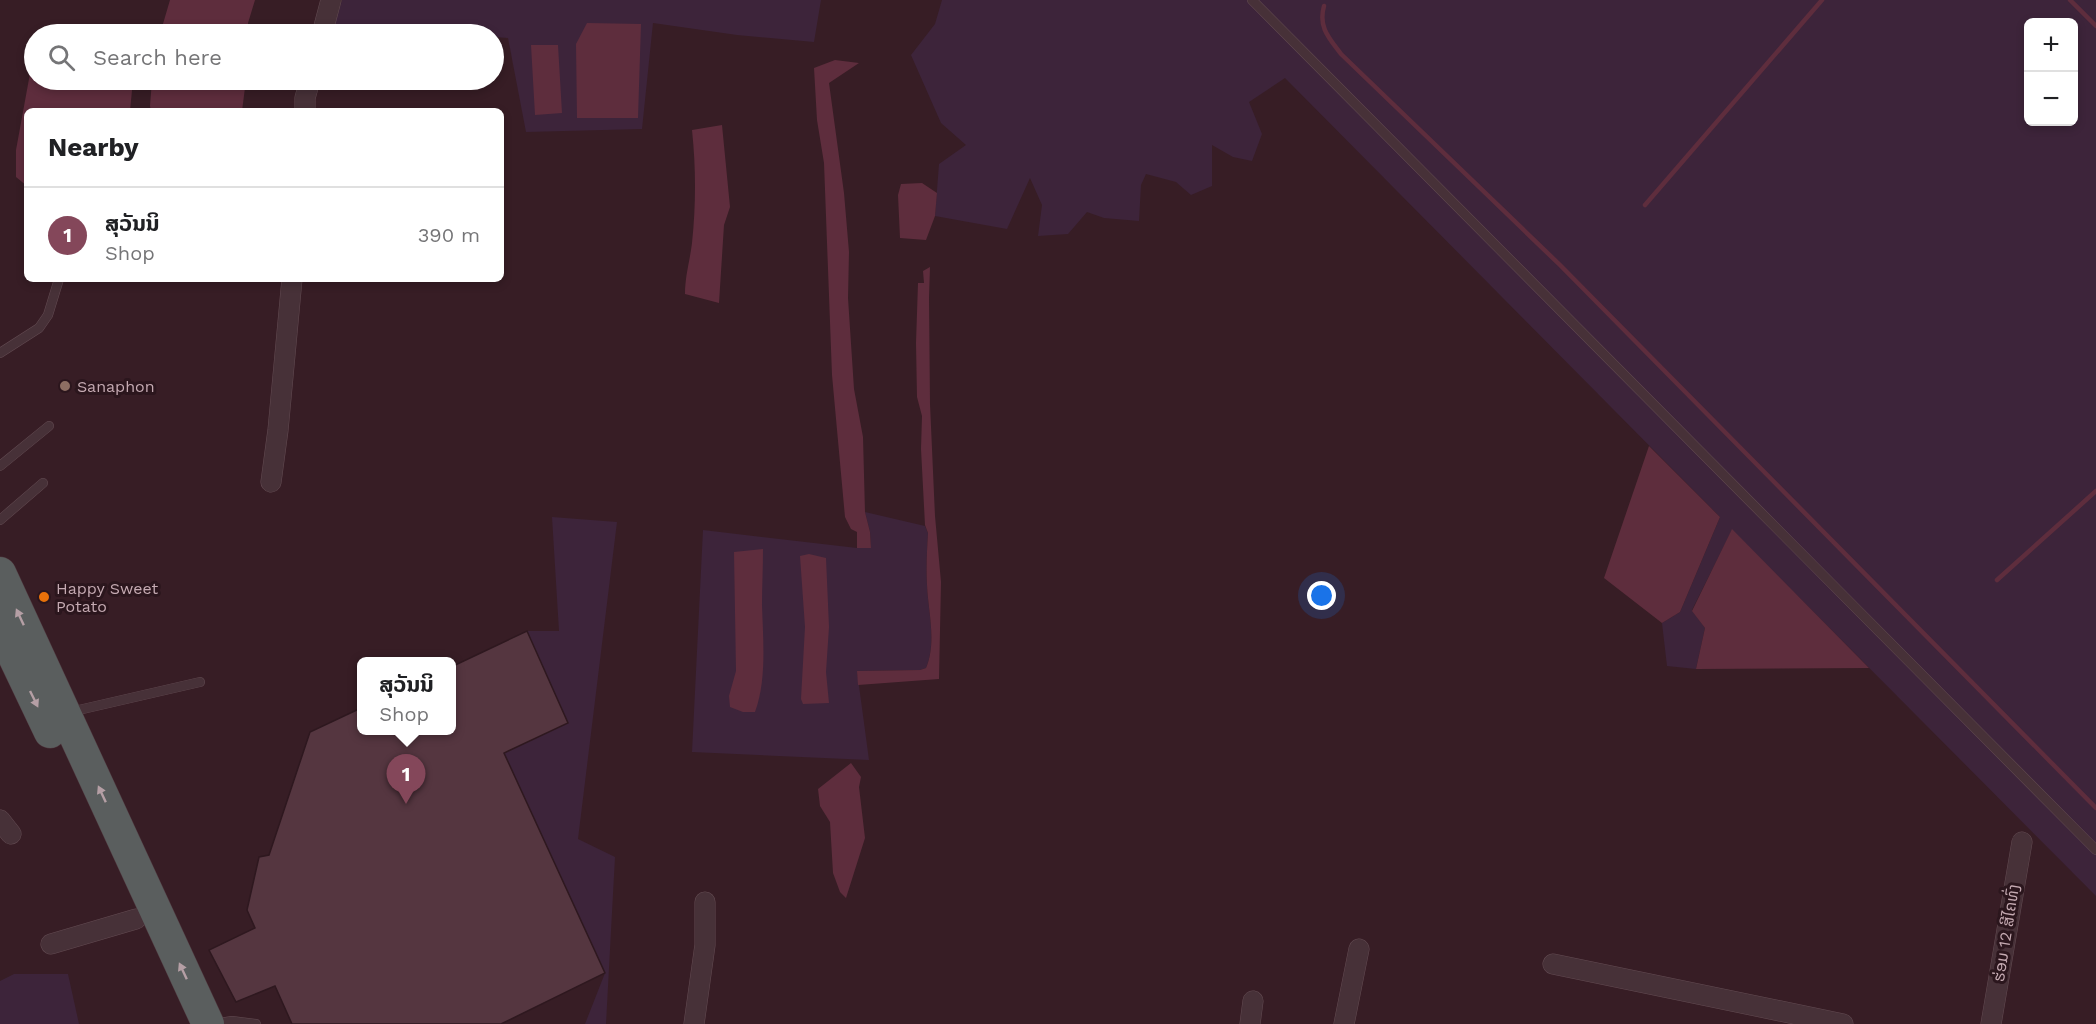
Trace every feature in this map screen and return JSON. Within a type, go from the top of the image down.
[{"type":"highway","points":[[0,573],[208,1024]]},
{"type":"highway","points":[[3,641],[185,1024]]},
{"type":"street","points":[[325,24],[331,0]]},
{"type":"street","points":[[305,108],[307,90]]},
{"type":"street","points":[[271,482],[292,282]]},
{"type":"street","name":"ຮ່ອມ 12 ສີໄຄທົ່ງ","points":[[1991,1024],[2022,842]]},
{"type":"street","points":[[694,1024],[705,945],[705,902]]},
{"type":"street","points":[[51,944],[136,919]]},
{"type":"street","points":[[1344,1024],[1359,949]]},
{"type":"street","points":[[1553,964],[1843,1024]]},
{"type":"street","points":[[1250,1024],[1253,1000]]},
{"type":"lane","points":[[1252,0],[2096,850]]},
{"type":"lane","points":[[0,352],[39,328],[48,315],[58,282]]},
{"type":"lane","points":[[0,466],[49,426]]},
{"type":"lane","points":[[0,520],[42,483]]},
{"type":"lane","points":[[65,713],[200,682]]},
{"type":"lane","points":[[213,1024],[232,1021],[256,1024]]},
{"type":"shaded area","points":[[170,0],[255,0],[248,24],[163,24]]},
{"type":"shaded area","points":[[342,0],[821,0],[814,42],[737,35],[653,23],[642,129],[526,132],[508,38],[504,38],[504,24],[335,24]]},
{"type":"shaded area","points":[[942,0],[2096,0],[2096,896],[1732,530],[1692,610],[1705,628],[1696,669],[1667,666],[1662,623],[1680,612],[1720,517],[1285,78],[1249,102],[1262,134],[1252,161],[1233,157],[1212,145],[1212,186],[1191,195],[1176,182],[1146,174],[1141,185],[1139,221],[1104,218],[1087,212],[1068,234],[1038,236],[1042,205],[1030,178],[1007,229],[935,216],[939,164],[966,145],[941,123],[911,55],[935,24]]},
{"type":"shaded area","points":[[587,23],[641,24],[638,118],[577,118],[576,44]]},
{"type":"shaded area","points":[[531,45],[558,45],[562,113],[535,115]]},
{"type":"shaded area","points":[[835,60],[859,63],[829,83],[844,193],[849,252],[848,298],[854,389],[863,437],[865,512],[871,548],[857,548],[857,532],[851,529],[845,517],[832,375],[824,163],[817,120],[814,68]]},
{"type":"shaded area","points":[[27,90],[132,90],[130,108],[24,108],[24,184],[16,177],[16,150]]},
{"type":"shaded area","points":[[151,90],[245,90],[242,108],[150,108]]},
{"type":"shaded area","points":[[722,125],[730,207],[724,225],[719,303],[685,294],[694,215],[695,172],[692,130]]},
{"type":"shaded area","points":[[922,183],[937,193],[935,216],[926,240],[900,238],[898,195],[901,184]]},
{"type":"shaded area","points":[[930,267],[930,404],[935,516],[941,582],[939,679],[858,685],[857,671],[926,668],[931,648],[927,579],[928,533],[925,525],[921,449],[922,416],[917,397],[916,343],[918,283],[924,283],[923,271]]},
{"type":"shaded area","points":[[1649,446],[1720,517],[1680,612],[1662,623],[1604,578]]},
{"type":"shaded area","points":[[865,512],[925,526],[928,533],[927,579],[931,637],[926,668],[857,671],[869,760],[692,752],[703,530],[871,548]]},
{"type":"shaded area","points":[[552,517],[617,522],[578,839],[615,857],[606,1024],[585,1024],[605,973],[504,753],[568,723],[527,631],[559,631]]},
{"type":"shaded area","points":[[1732,529],[1869,668],[1696,669],[1705,628],[1692,611]]},
{"type":"shaded area","points":[[763,549],[761,687],[755,712],[743,712],[730,707],[729,696],[736,671],[734,552]]},
{"type":"shaded area","points":[[809,554],[826,558],[829,627],[826,672],[829,703],[803,704],[801,699],[805,627],[800,556]]},
{"type":"shaded area","points":[[851,763],[861,777],[859,787],[865,838],[846,898],[840,892],[833,873],[830,822],[820,806],[818,789]]},
{"type":"shaded area","points":[[14,974],[68,974],[79,1024],[0,1024],[0,981]]},
{"type":"building","points":[[527,631],[568,723],[504,753],[605,973],[501,1024],[292,1024],[275,986],[236,1002],[209,950],[255,928],[247,910],[259,857],[269,855],[310,732],[357,710],[357,735],[456,735],[456,665]]},
{"type":"waterway","points":[[1645,205],[1822,0]]},
{"type":"waterway","points":[[2070,0],[2096,26]]},
{"type":"waterway","points":[[1324,6],[1322,20],[1324,26],[1341,54],[1560,265],[2096,808]]},
{"type":"waterway","points":[[1997,580],[2096,491]]},
{"type":"place","name":"Sanaphon","points":[[65,386]]},
{"type":"place","name":"Happy Sweet Potato","points":[[44,597]]},
{"type":"place","name":"ສຸວັນນິ","points":[[406,804]]}]
